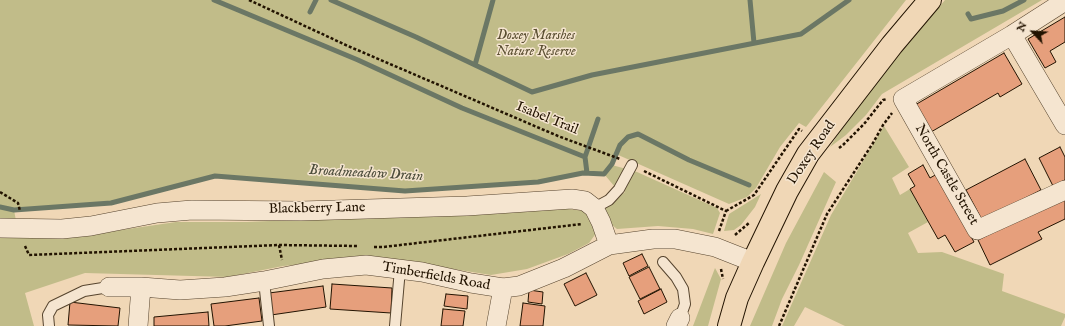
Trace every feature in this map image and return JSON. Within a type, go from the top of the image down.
[{"type":"main road","name":"Doxey Road","points":[[729,326],[737,298],[753,262],[787,190],[808,154],[878,63],[930,0]]},
{"type":"street","points":[[903,99],[1012,35],[1065,1]]},
{"type":"street","points":[[1012,35],[1065,125]]},
{"type":"street","name":"North Castle Street","points":[[903,99],[977,230],[1065,190]]},
{"type":"street","name":"Blackberry Lane","points":[[0,228],[69,228],[91,226],[157,213],[192,210],[309,210],[467,206],[567,199],[585,202],[597,215]]},
{"type":"street","points":[[597,215],[608,245]]},
{"type":"street","name":"Timberfields Road","points":[[109,287],[141,287],[180,290],[225,287],[323,269],[366,265],[400,269],[503,288],[519,286],[564,268],[608,245],[653,239],[675,239],[715,247],[753,262]]},
{"type":"street","points":[[138,326],[141,287]]},
{"type":"street","points":[[496,326],[503,288]]},
{"type":"lane","points":[[597,215],[619,189],[632,165]]},
{"type":"lane","points":[[663,262],[676,277],[683,289],[685,304],[678,322]]},
{"type":"lane","points":[[395,326],[400,269]]},
{"type":"lane","points":[[264,281],[269,326]]},
{"type":"lane","points":[[49,326],[48,316],[53,306],[84,291],[109,287]]},
{"type":"path","name":"Isabel Trail","points":[[249,0],[363,52],[558,136],[610,155],[726,211]]},
{"type":"path","points":[[837,149],[864,124],[883,100],[890,98],[903,99]]},
{"type":"path","points":[[779,326],[803,266],[827,214],[883,125],[903,99]]},
{"type":"path","points":[[718,233],[726,211],[754,195],[799,129],[805,133]]},
{"type":"path","points":[[0,192],[18,203],[21,216]]},
{"type":"path","points":[[367,246],[383,247],[597,215]]},
{"type":"path","points":[[24,244],[29,255],[279,245],[359,246]]},
{"type":"green space","name":"Doxey Marshes Nature Reserve","points":[[0,0],[906,0],[806,127],[799,123],[780,147],[756,188],[747,197],[729,204],[616,154],[612,165],[637,172],[717,208],[720,213],[713,234],[693,229],[658,226],[617,229],[607,221],[605,209],[625,192],[615,187],[604,174],[583,173],[538,182],[405,191],[215,176],[111,203],[14,210],[19,237],[73,237],[176,222],[247,222],[559,208],[586,211],[597,232],[589,243],[568,254],[527,269],[491,275],[377,257],[283,266],[228,277],[85,273],[25,293],[34,326],[0,326]]},
{"type":"green space","points":[[945,0],[1042,0],[882,94],[866,115],[846,135],[830,147],[855,107]]},
{"type":"green space","points":[[884,126],[909,167],[892,178],[900,195],[910,189],[928,222],[908,233],[918,253],[942,252],[1004,274],[1002,291],[1065,314],[1061,326],[845,326],[805,307],[794,326],[782,326],[831,215]]},
{"type":"green space","points":[[824,172],[836,182],[782,299],[772,326],[750,326],[786,243]]},
{"type":"green space","points":[[761,194],[755,207],[741,225],[734,230],[724,231],[729,214]]},
{"type":"green space","points":[[715,268],[721,279],[708,326],[693,326]]},
{"type":"building","points":[[1065,17],[1065,42],[1050,51],[1056,62],[1045,68],[1028,39]]},
{"type":"building","points":[[1004,53],[1022,84],[1000,97],[998,93],[931,132],[915,105]]},
{"type":"building","points":[[1060,147],[1065,157],[1065,180],[1053,186],[1039,158]]},
{"type":"building","points":[[1025,159],[1041,190],[982,220],[966,190]]},
{"type":"building","points":[[923,165],[930,178],[937,174],[974,242],[955,252],[945,235],[938,239],[910,189],[915,186],[908,174]]},
{"type":"building","points":[[1065,196],[1065,219],[1038,232],[1042,239],[990,265],[978,240]]},
{"type":"building","points":[[642,254],[648,266],[629,276],[623,263]]},
{"type":"building","points":[[649,267],[660,289],[640,299],[629,277]]},
{"type":"building","points":[[586,273],[597,295],[575,306],[564,284]]},
{"type":"building","points":[[332,284],[392,288],[391,313],[330,309]]},
{"type":"building","points":[[323,286],[326,307],[271,315],[269,293]]},
{"type":"building","points":[[661,289],[667,302],[644,314],[638,301]]},
{"type":"building","points":[[529,290],[543,292],[542,304],[528,302]]},
{"type":"building","points":[[446,294],[468,296],[467,309],[444,306]]},
{"type":"building","points":[[259,298],[262,321],[214,326],[211,304]]},
{"type":"building","points":[[70,302],[120,308],[118,326],[68,325]]},
{"type":"building","points":[[523,303],[545,306],[543,326],[520,326]]},
{"type":"building","points":[[443,309],[465,311],[463,326],[441,326]]},
{"type":"building","points":[[208,312],[209,326],[154,326],[154,317]]},
{"type":"waterway","points":[[214,0],[358,60],[462,108],[585,157],[587,173]]},
{"type":"waterway","points":[[310,12],[316,0]]},
{"type":"waterway","points":[[331,0],[416,37],[532,92],[592,75],[801,34],[849,0]]},
{"type":"waterway","points":[[475,65],[493,0]]},
{"type":"waterway","points":[[750,0],[754,43]]},
{"type":"waterway","points":[[968,14],[971,19],[1003,11],[1024,0]]},
{"type":"waterway","points":[[585,157],[598,119]]},
{"type":"waterway","name":"Broadmeadow Drain","points":[[0,207],[14,210],[111,203],[215,176],[405,191],[538,182],[583,173],[604,174],[612,164],[620,145],[628,137],[638,134],[689,160],[749,185]]}]
